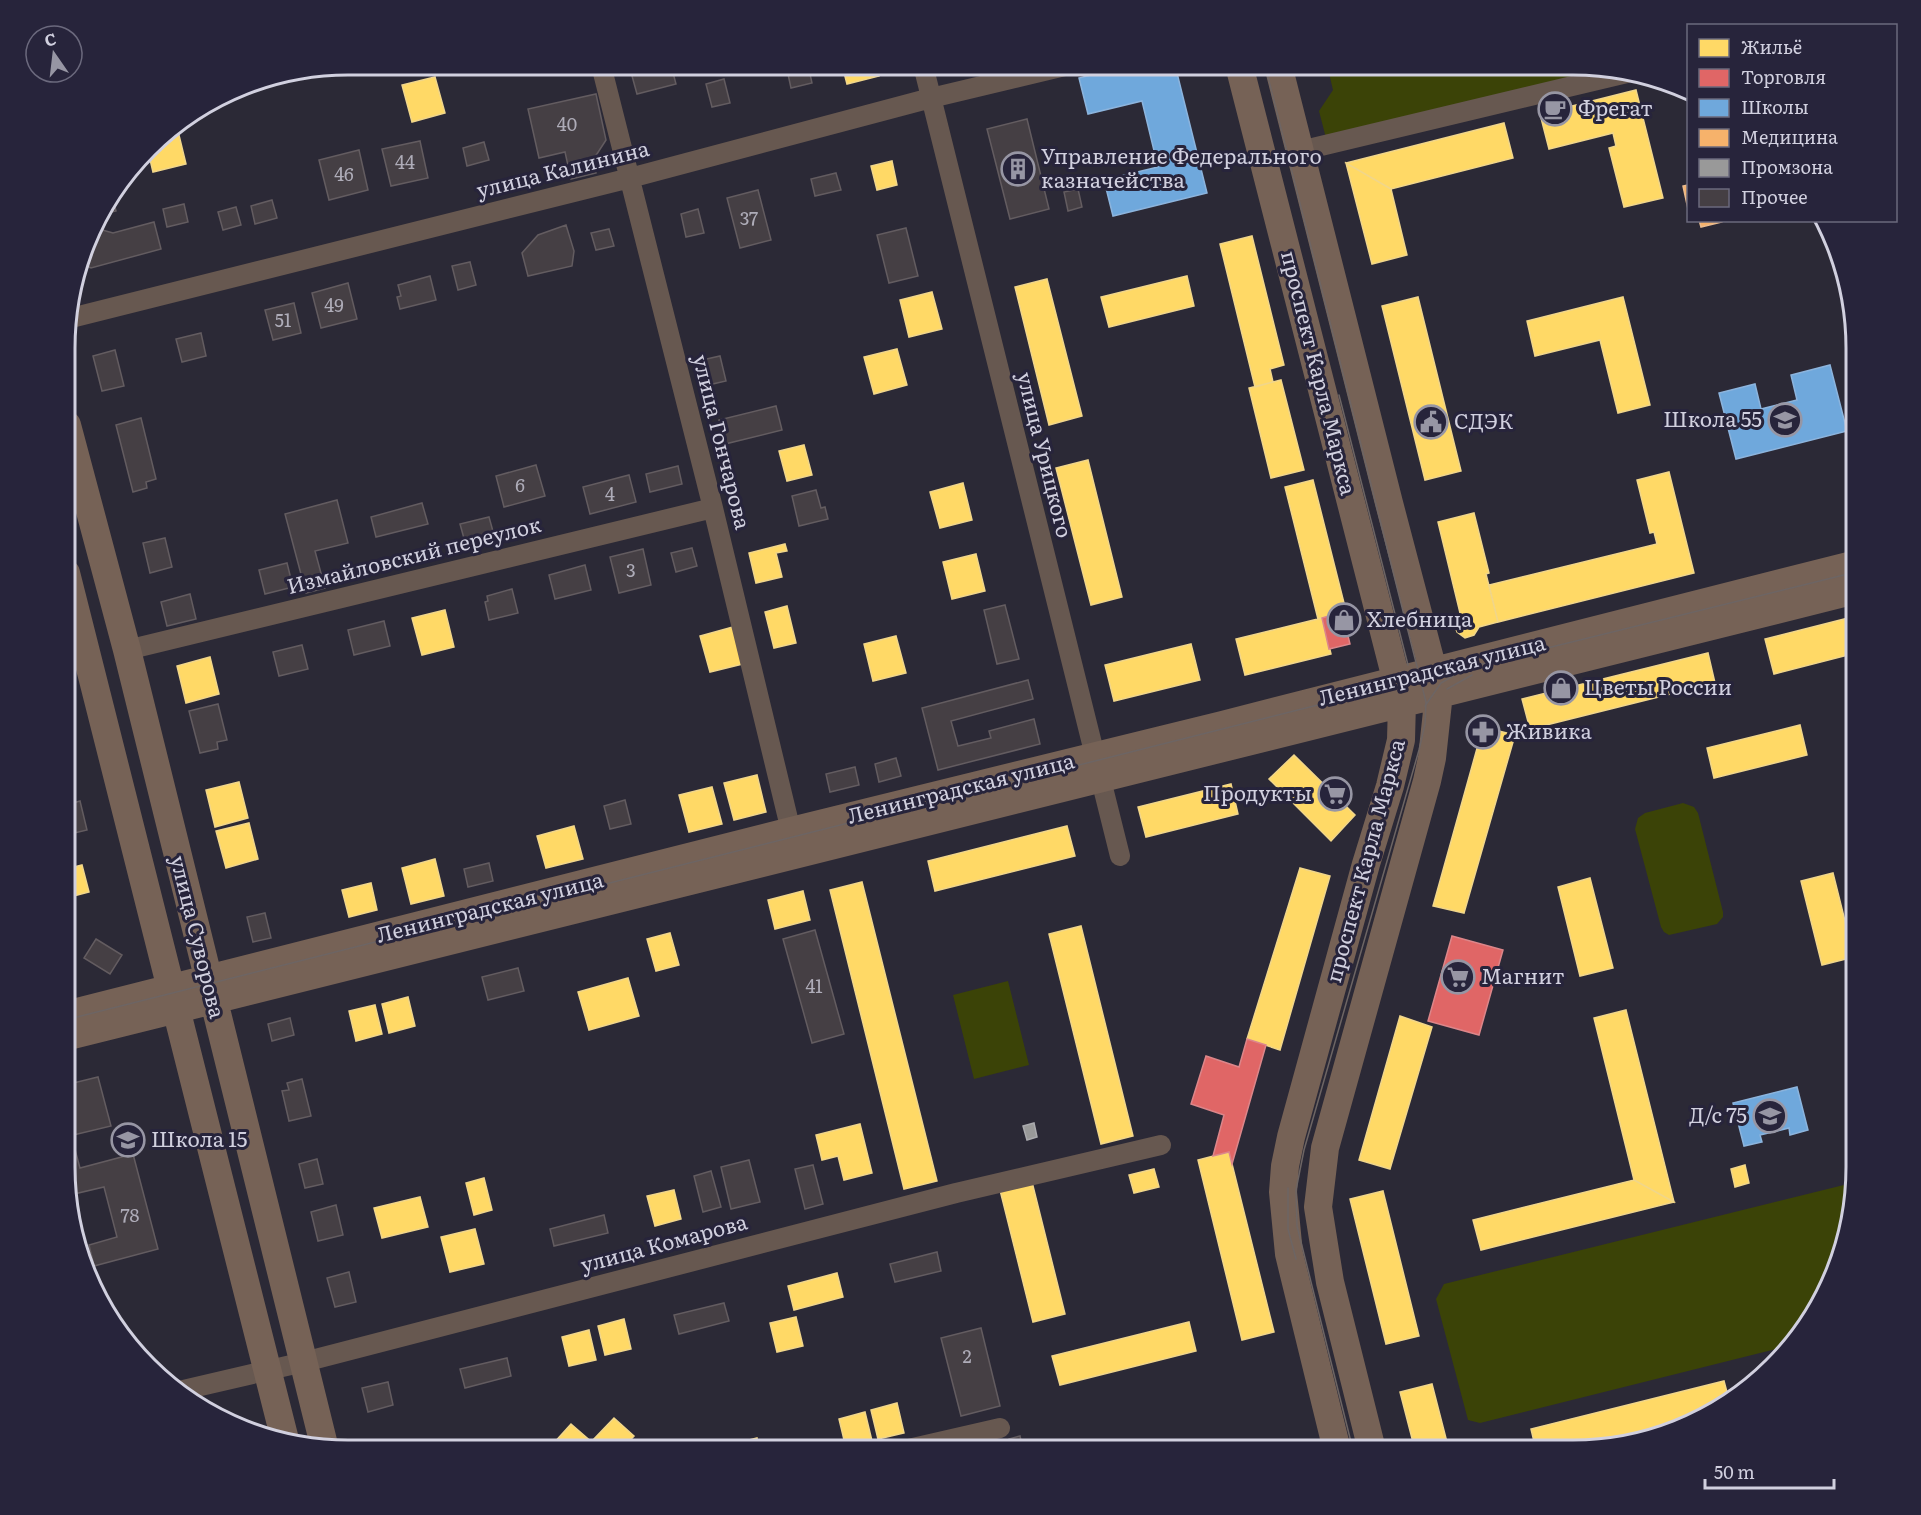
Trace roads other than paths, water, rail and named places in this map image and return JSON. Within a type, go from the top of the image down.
[{"type":"main road","name":"проспект Карла Маркса","points":[[1242,75],[1400,691],[1401,740],[1393,775],[1298,1115],[1284,1175],[1283,1192],[1289,1254],[1335,1440]]},
{"type":"main road","name":"проспект Карла Маркса","points":[[1281,75],[1389,503],[1437,682],[1427,781],[1325,1148],[1318,1207],[1330,1282],[1370,1440]]},
{"type":"main road","name":"улица Суворова","points":[[75,456],[126,650],[322,1439]]},
{"type":"main road","name":"Ленинградская улица","points":[[1437,682],[1846,567]]},
{"type":"main road","name":"Ленинградская улица","points":[[75,1014],[174,999],[210,991],[1400,691],[1846,592]]},
{"type":"main road","name":"улица Суворова","points":[[77,654],[174,999],[283,1432]]},
{"type":"main road","name":"Ленинградская улица","points":[[210,991],[790,831],[1096,767]]},
{"type":"main road","name":"Ленинградская улица","points":[[75,1034],[174,999]]},
{"type":"street","name":"улица Гончарова","points":[[604,75],[713,508],[790,831]]},
{"type":"street","name":"улица Урицкого","points":[[925,75],[1120,856]]},
{"type":"street","name":"улица Калинина","points":[[77,317],[630,178],[931,98],[1028,75]]},
{"type":"street","points":[[1300,151],[1610,77]]},
{"type":"street","name":"Измайловский переулок","points":[[126,650],[713,508]]},
{"type":"street","name":"улица Комарова","points":[[189,1389],[304,1362],[956,1193],[1161,1145]]},
{"type":"street","points":[[948,1440],[1000,1428]]},
{"type":"tram line","points":[[1268,75],[1426,702],[1425,724],[1419,750],[1304,1150],[1296,1190],[1297,1226],[1350,1440]]},
{"type":"tram line","points":[[1339,395],[1408,665]]},
{"type":"tram line","points":[[75,1017],[1846,574]]},
{"type":"tram line","points":[[1447,689],[1472,675]]},
{"type":"tram line","points":[[1425,706],[1441,683],[1453,676]]},
{"type":"tram line","points":[[1288,1188],[1288,1229],[1296,1259]]},
{"type":"place","name":"Фрегат","points":[[1555,109]]},
{"type":"place","name":"Управление Федерального казначейства","points":[[1018,169]]},
{"type":"place","name":"Школа 55","points":[[1785,420]]},
{"type":"place","name":"СДЭК","points":[[1431,422]]},
{"type":"place","name":"Хлебница","points":[[1344,620]]},
{"type":"place","name":"Цветы России","points":[[1561,688]]},
{"type":"place","name":"Живика","points":[[1483,732]]},
{"type":"place","name":"Продукты","points":[[1335,794]]},
{"type":"place","name":"Магнит","points":[[1458,977]]},
{"type":"place","name":"Д/с 75","points":[[1770,1116]]},
{"type":"place","name":"Школа 15","points":[[128,1140]]}]
